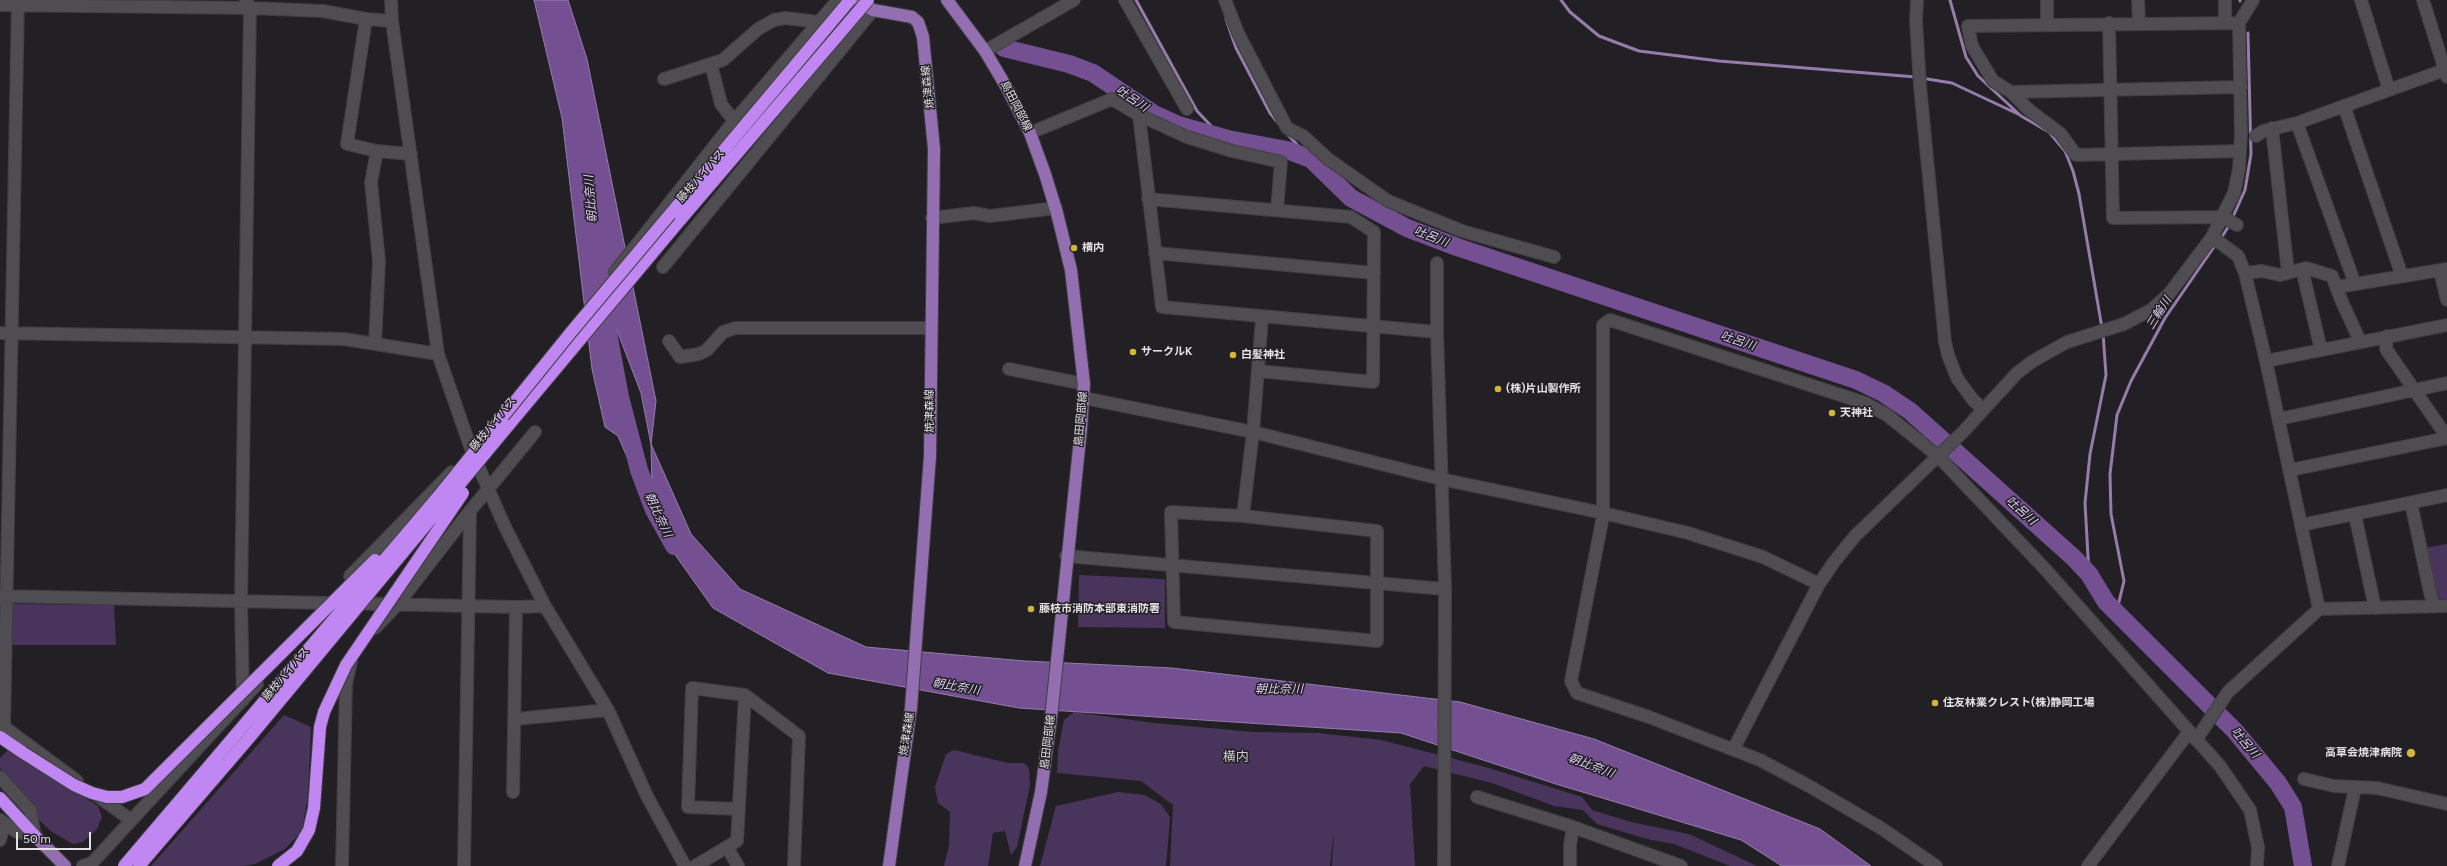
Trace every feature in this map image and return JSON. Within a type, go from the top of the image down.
[{"type":"highway","name":"藤枝バイパス","points":[[124,866],[437,498],[572,331],[850,0]]},
{"type":"highway","name":"藤枝バイパス","points":[[139,866],[249,738],[508,426],[870,5]]},
{"type":"highway","points":[[278,866],[297,851],[309,830],[314,808],[320,728],[324,712],[346,664],[508,426]]},
{"type":"highway","points":[[2,732],[74,785],[92,793],[107,797],[122,797],[145,789],[437,498]]},
{"type":"highway","points":[[0,798],[35,836]]},
{"type":"highway","points":[[0,803],[35,836]]},
{"type":"main road","name":"焼津森線","points":[[855,0],[912,17],[918,22],[921,28],[934,149],[930,328],[930,456],[911,708],[889,866]]},
{"type":"main road","name":"島田岡部線","points":[[947,0],[993,63],[1030,133],[1056,208],[1071,270],[1084,384],[1084,398],[1058,632],[1051,718],[1041,792],[1025,866]]},
{"type":"main road","points":[[35,836],[64,866]]},
{"type":"street","points":[[391,0],[392,21],[438,354],[472,452],[488,490],[545,606],[608,710],[647,796],[685,866]]},
{"type":"street","points":[[83,866],[92,863],[242,701],[324,604],[472,452],[734,121],[838,0]]},
{"type":"street","points":[[985,51],[1074,0]]},
{"type":"street","points":[[1125,0],[1187,109]]},
{"type":"street","points":[[1225,0],[1238,33],[1287,128],[1303,136],[1328,158],[1388,201],[1462,231],[1554,257]]},
{"type":"street","points":[[1917,0],[1920,86],[1948,355],[1963,388],[1983,409]]},
{"type":"street","points":[[2047,26],[2048,0]]},
{"type":"street","points":[[2138,0],[2139,23]]},
{"type":"street","points":[[2225,0],[2225,22]]},
{"type":"street","points":[[1734,748],[1819,584],[1834,562],[1856,536],[1963,432],[2017,373],[2033,361],[2067,342],[2110,329],[2139,318],[2160,303],[2212,237],[2234,193],[2240,151],[2241,87],[2238,45],[2239,23],[2253,0]]},
{"type":"street","points":[[2361,0],[2389,90]]},
{"type":"street","points":[[2256,136],[2263,131],[2297,123],[2389,90],[2446,72],[2425,1]]},
{"type":"street","points":[[0,5],[18,3],[248,4],[325,6],[366,19],[392,21]]},
{"type":"street","points":[[18,3],[5,333],[2,732],[131,820]]},
{"type":"street","points":[[242,701],[241,600],[248,4]]},
{"type":"street","points":[[662,267],[870,5]]},
{"type":"street","points":[[664,78],[723,60],[758,30],[774,20],[785,18],[820,22]]},
{"type":"street","points":[[366,19],[347,144],[377,151],[411,154]]},
{"type":"street","points":[[2108,23],[2113,218],[2223,217],[2237,225]]},
{"type":"street","points":[[2239,23],[2108,23],[2047,26],[1968,26],[1972,46],[1993,82],[2010,92],[2029,110],[2060,133],[2076,155],[2240,151]]},
{"type":"street","points":[[711,64],[721,104],[734,121]]},
{"type":"street","points":[[2010,92],[2241,87]]},
{"type":"street","points":[[1030,133],[1112,99],[1139,115],[1187,137],[1232,151],[1281,162],[1277,210]]},
{"type":"street","points":[[2344,106],[2402,276]]},
{"type":"street","points":[[1139,115],[1162,307],[1262,318],[1437,332]]},
{"type":"street","points":[[2297,123],[2355,284]]},
{"type":"street","points":[[2272,128],[2288,272]]},
{"type":"street","points":[[374,344],[379,261],[371,182],[377,151]]},
{"type":"street","points":[[1148,199],[1351,217],[1374,232],[1373,382],[1258,371]]},
{"type":"street","points":[[932,218],[974,213],[990,216],[1056,208]]},
{"type":"street","points":[[2212,237],[2238,256],[2245,273],[2279,420],[2319,609]]},
{"type":"street","points":[[1155,253],[1374,273]]},
{"type":"street","points":[[1437,263],[1437,332],[1445,589],[1444,866]]},
{"type":"street","points":[[2245,273],[2262,270],[2280,275],[2306,268],[2332,276],[2360,341]]},
{"type":"street","points":[[2302,269],[2321,350]]},
{"type":"street","points":[[2337,287],[2444,270],[2447,300]]},
{"type":"street","points":[[1243,516],[1253,432],[1262,318]]},
{"type":"street","points":[[1936,866],[1881,828],[1816,789],[1734,748],[1649,717],[1576,693],[1571,681],[1603,513],[1603,326],[1610,320],[1865,403],[1887,415],[1938,456],[2045,569],[2220,766],[2250,810],[2258,847],[2257,866]]},
{"type":"street","points":[[2266,361],[2360,341],[2447,325]]},
{"type":"street","points":[[669,341],[680,357],[699,354],[707,350],[723,332],[736,328],[930,328]]},
{"type":"street","points":[[5,333],[344,339],[438,354]]},
{"type":"street","points":[[2290,470],[2447,438],[2386,349],[2387,336]]},
{"type":"street","points":[[1009,369],[1084,384]]},
{"type":"street","points":[[2279,420],[2447,383]]},
{"type":"street","points":[[1084,398],[1253,432],[1441,480],[1603,513],[1726,544],[1763,558],[1819,584]]},
{"type":"street","points":[[342,866],[346,684],[349,667],[366,637],[398,604],[470,511],[536,432]]},
{"type":"street","points":[[2301,526],[2447,495]]},
{"type":"street","points":[[2411,503],[2432,606]]},
{"type":"street","points":[[464,866],[470,511]]},
{"type":"street","points":[[1172,512],[1243,516],[1377,531],[1377,641],[1174,622],[1171,566],[1172,512]]},
{"type":"street","points":[[2355,515],[2375,608]]},
{"type":"street","points":[[1066,556],[1445,589]]},
{"type":"street","points":[[3,596],[241,600],[324,604],[468,605],[516,607],[545,606]]},
{"type":"street","points":[[2088,866],[2228,692],[2319,609],[2447,606]]},
{"type":"street","points":[[513,792],[516,607]]},
{"type":"street","points":[[739,809],[688,807],[692,688],[745,694],[799,736],[794,866]]},
{"type":"street","points":[[695,866],[738,842],[745,694]]},
{"type":"street","points":[[515,719],[608,710]]},
{"type":"street","points":[[0,777],[30,810],[35,836],[17,832],[2,821]]},
{"type":"street","points":[[2304,779],[2355,788],[2377,788],[2447,804]]},
{"type":"street","points":[[2338,866],[2355,788]]},
{"type":"street","points":[[1477,796],[1573,827],[1681,866]]},
{"type":"street","points":[[0,840],[2,821]]},
{"type":"street","points":[[1570,866],[1570,845],[1573,827]]},
{"type":"street","points":[[727,847],[738,866]]},
{"type":"shaded area","points":[[2447,544],[2447,600],[2437,599],[2424,548]]},
{"type":"shaded area","points":[[1079,575],[1165,579],[1165,628],[1078,627]]},
{"type":"shaded area","points":[[8,604],[114,605],[116,645],[9,645]]},
{"type":"shaded area","points":[[1074,712],[1154,723],[1253,732],[1318,733],[1381,740],[1489,768],[1582,797],[1592,810],[1631,822],[1689,834],[1757,866],[1730,866],[1674,844],[1647,839],[1597,824],[1583,810],[1554,806],[1492,783],[1424,766],[1410,784],[1415,866],[1332,866],[1334,829],[1330,866],[1170,866],[1173,805],[1141,781],[1057,773],[1058,751],[1064,720]]},
{"type":"shaded area","points":[[284,715],[311,727],[308,796],[302,831],[285,849],[255,864],[242,866],[151,866]]},
{"type":"shaded area","points":[[9,749],[98,806],[102,817],[97,829],[83,842],[73,844],[52,832],[38,819],[33,803],[0,768],[0,758]]},
{"type":"shaded area","points":[[954,750],[1008,763],[1024,763],[1029,768],[1030,785],[1017,847],[1011,855],[1005,831],[993,833],[988,866],[944,866],[949,845],[950,812],[938,803],[935,787],[946,754]]},
{"type":"shaded area","points":[[1118,792],[1144,795],[1161,804],[1170,817],[1166,866],[1040,866],[1056,806]]},
{"type":"water","points":[[534,0],[568,0],[587,59],[656,401],[651,444],[641,393],[616,328],[605,359],[629,434],[639,485],[618,436],[605,427],[592,369],[562,118]]},
{"type":"water","points":[[651,444],[691,534],[740,589],[866,647],[1025,661],[1172,668],[1460,702],[1594,739],[1820,829],[1871,866],[1782,866],[1741,840],[1556,784],[1401,733],[1019,708],[828,673],[713,608],[666,542],[652,489]]},
{"type":"waterway","points":[[1136,0],[1197,111],[1214,129],[1228,139]]},
{"type":"waterway","points":[[1561,0],[1570,12],[1599,36],[1639,51],[1719,61],[1916,77]]},
{"type":"waterway","points":[[1950,0],[1966,57],[1978,76],[2021,116],[2049,132],[2065,151],[2073,171],[2079,194],[2102,328]]},
{"type":"waterway","points":[[1226,19],[1236,48],[1270,113],[1279,124]]},
{"type":"waterway","name":"三輪川","points":[[2232,219],[2245,190],[2251,154],[2248,33]]},
{"type":"waterway","name":"吐呂川","points":[[1004,48],[1069,64],[1093,73],[1154,114],[1178,125],[1228,139],[1287,150],[1311,159],[1351,198],[1407,228],[1457,247],[1856,380],[1883,393],[1910,411],[2074,558],[2089,574],[2106,602],[2235,731],[2278,783],[2293,807],[2303,866]]},
{"type":"waterway","points":[[1921,78],[1952,83],[2018,114]]},
{"type":"waterway","points":[[1286,133],[1311,159]]},
{"type":"waterway","name":"三輪川","points":[[2220,240],[2230,224]]},
{"type":"waterway","name":"三輪川","points":[[2117,610],[2124,581],[2111,514],[2110,474],[2117,415],[2131,381],[2165,318],[2216,244]]},
{"type":"waterway","name":"朝比奈川","points":[[606,322],[620,397],[639,470],[654,510],[674,546]]},
{"type":"waterway","points":[[2089,574],[2085,503],[2090,454],[2106,375],[2103,333]]},
{"type":"place","name":"横内","points":[[1074,248]]},
{"type":"place","name":"サークルK","points":[[1133,352]]},
{"type":"place","name":"白髪神社","points":[[1233,355]]},
{"type":"place","name":"(株)片山製作所","points":[[1498,389]]},
{"type":"place","name":"天神社","points":[[1832,413]]},
{"type":"place","name":"藤枝市消防本部東消防署","points":[[1031,609]]},
{"type":"place","name":"住友林業クレスト(株)静岡工場","points":[[1935,703]]},
{"type":"place","name":"高草会焼津病院","points":[[2411,753]]},
{"type":"district","name":"横内","points":[[1236,757]]}]
